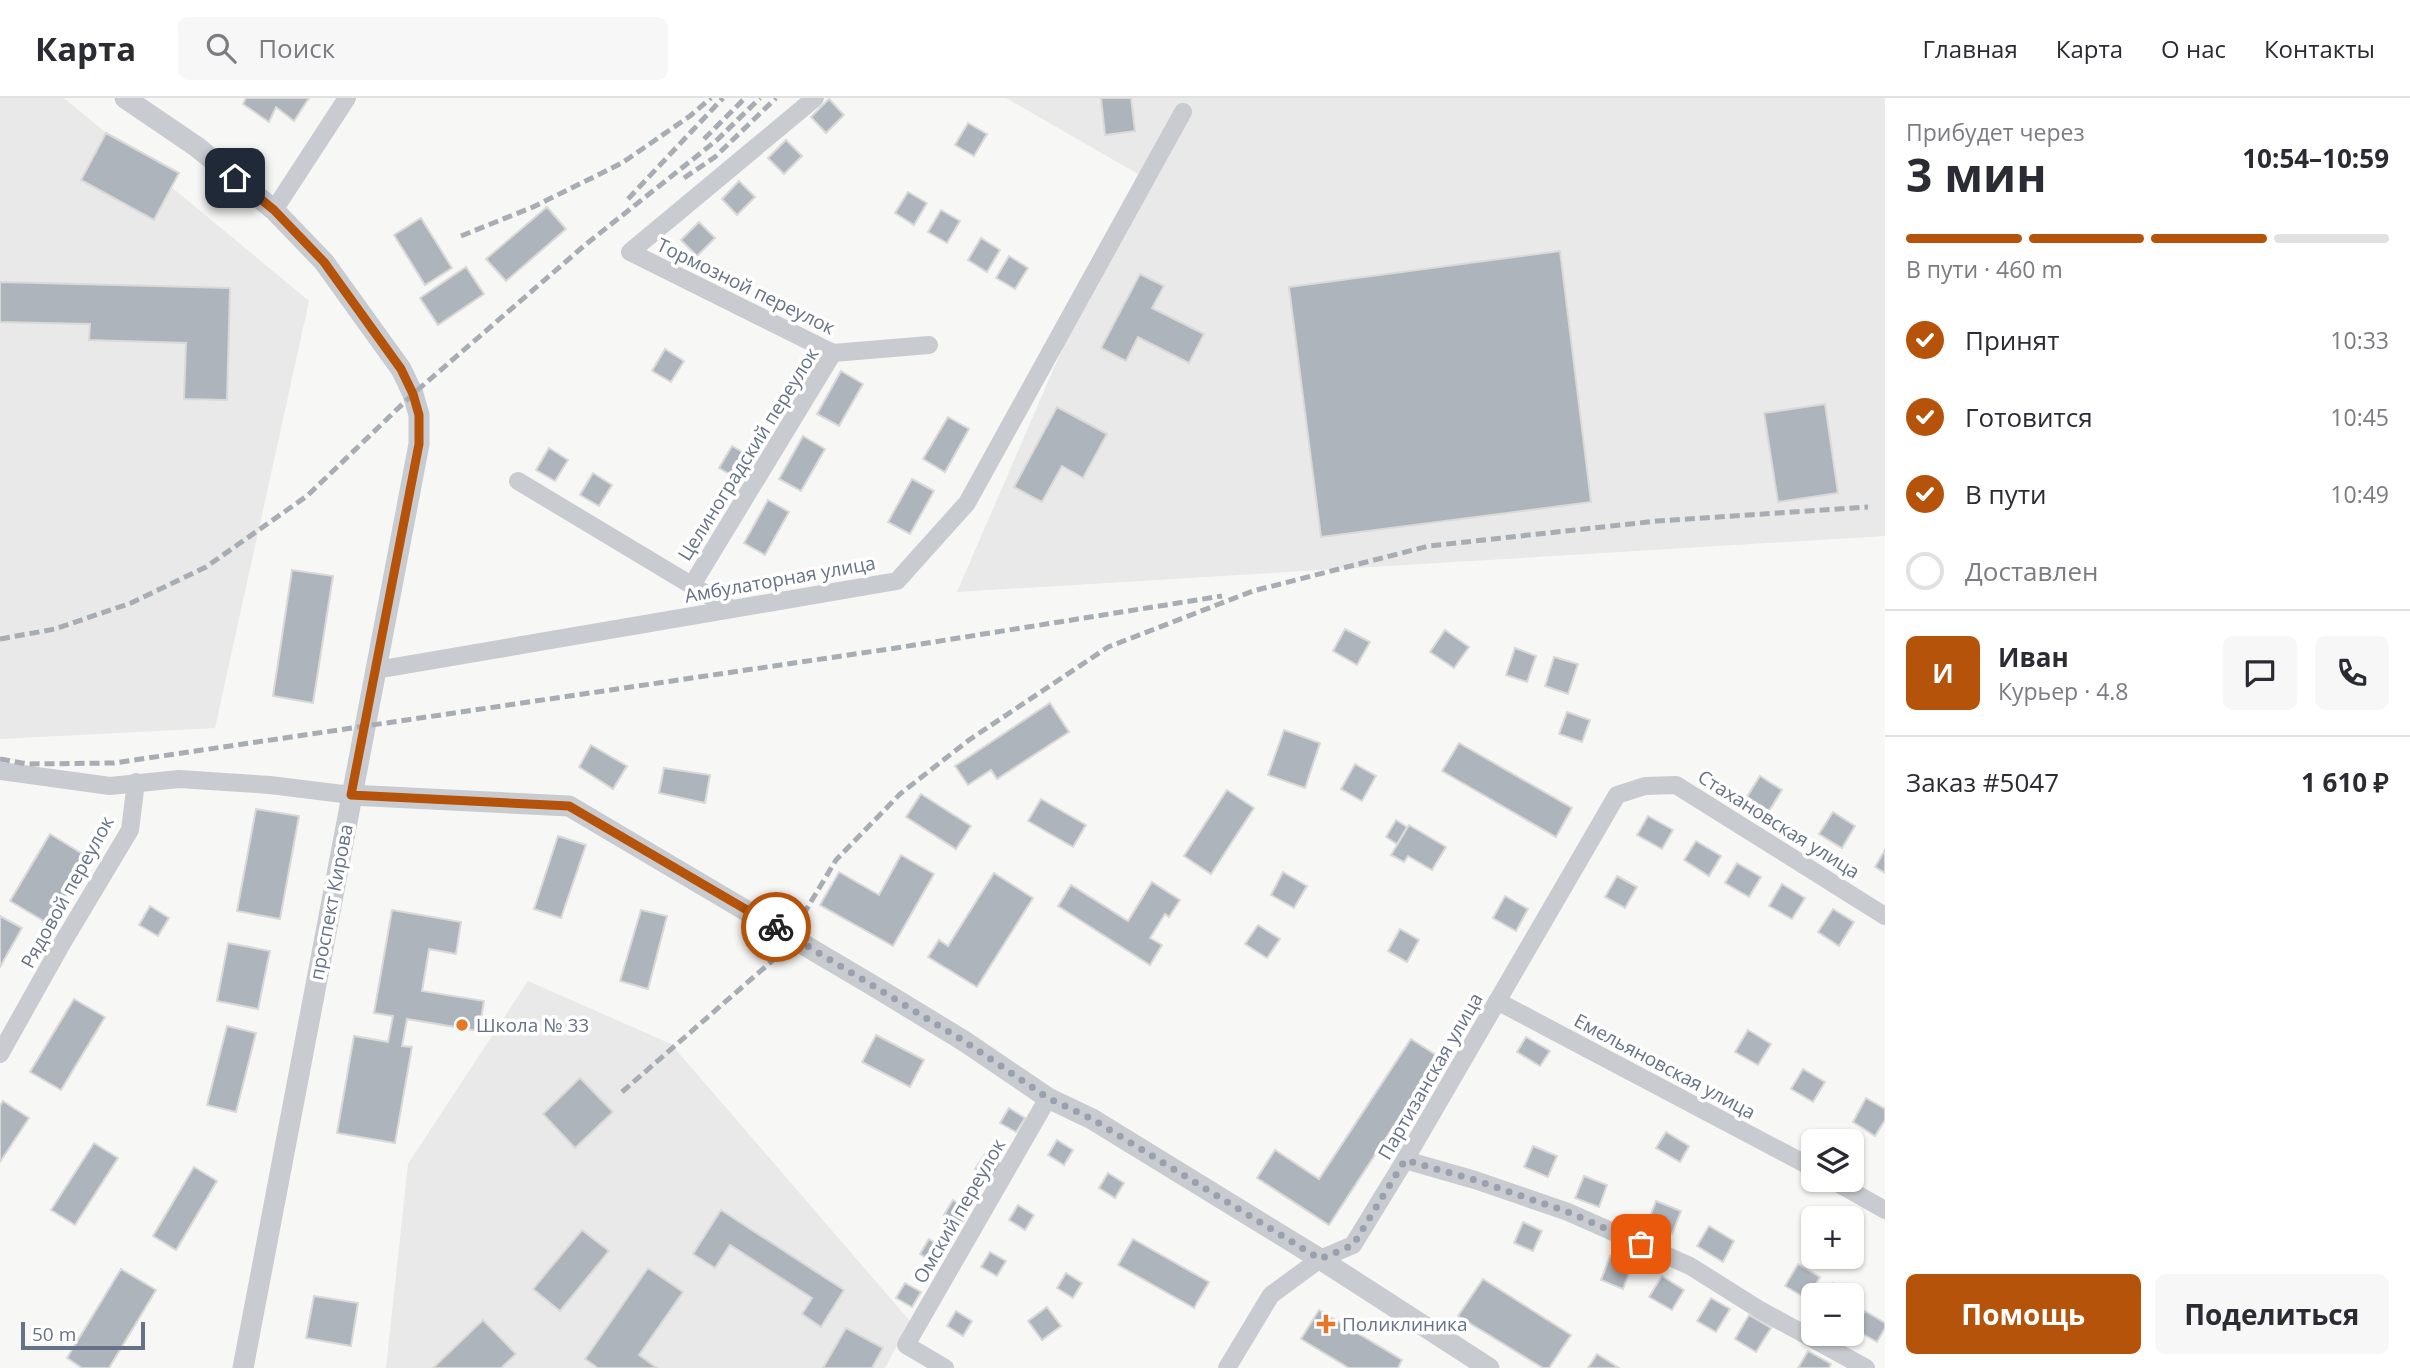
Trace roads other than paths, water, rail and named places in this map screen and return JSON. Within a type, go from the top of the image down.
[{"type":"street","name":"проспект Кирова","points":[[125,98],[197,147],[274,210],[324,262],[401,369],[419,415],[419,444],[243,1368]]},
{"type":"street","points":[[274,210],[347,98]]},
{"type":"street","name":"Тормозной переулок","points":[[815,98],[630,252],[833,353]]},
{"type":"street","name":"Амбулаторная улица","points":[[376,670],[897,581],[967,503],[1183,112]]},
{"type":"street","name":"Целиноградский переулок","points":[[692,585],[833,353],[929,345]]},
{"type":"street","points":[[518,481],[732,609]]},
{"type":"street","points":[[0,771],[110,786],[179,779],[271,785],[351,795],[569,806],[845,968],[964,1041],[1048,1098],[1092,1119],[1320,1259],[1489,1368]]},
{"type":"street","name":"Рядовой переулок","points":[[0,1054],[130,830],[136,782]]},
{"type":"street","name":"Стахановская улица","points":[[1645,786],[1676,785],[1885,916]]},
{"type":"street","name":"Партизанская улица","points":[[1227,1368],[1270,1295],[1320,1259],[1353,1245],[1617,795],[1645,786]]},
{"type":"street","name":"Емельяновская улица","points":[[1497,1001],[1801,1162]]},
{"type":"street","name":"Омский переулок","points":[[945,1368],[906,1345],[1048,1098]]},
{"type":"street","points":[[1405,1160],[1475,1180],[1568,1212],[1690,1266],[1760,1310],[1866,1368]]},
{"type":"street","points":[[1853,1192],[1885,1210]]},
{"type":"railway","points":[[461,236],[533,207],[622,163],[690,116],[711,98]]},
{"type":"railway","points":[[628,199],[723,98]]},
{"type":"railway","points":[[704,139],[745,98]]},
{"type":"railway","points":[[0,639],[55,629],[131,603],[206,567],[307,496],[413,394],[585,245],[717,140],[760,98]]},
{"type":"railway","points":[[684,178],[715,157],[776,98]]},
{"type":"railway","points":[[622,1092],[772,961],[791,935],[836,860],[900,794],[969,740],[1108,647],[1253,591],[1429,546],[1657,521],[1868,507]]},
{"type":"railway","points":[[0,759],[27,764],[114,763],[896,648],[1222,596]]},
{"type":"place","name":"Школа № 33","points":[[462,1025]]},
{"type":"place","name":"Поликлиника","points":[[1326,1324]]}]
